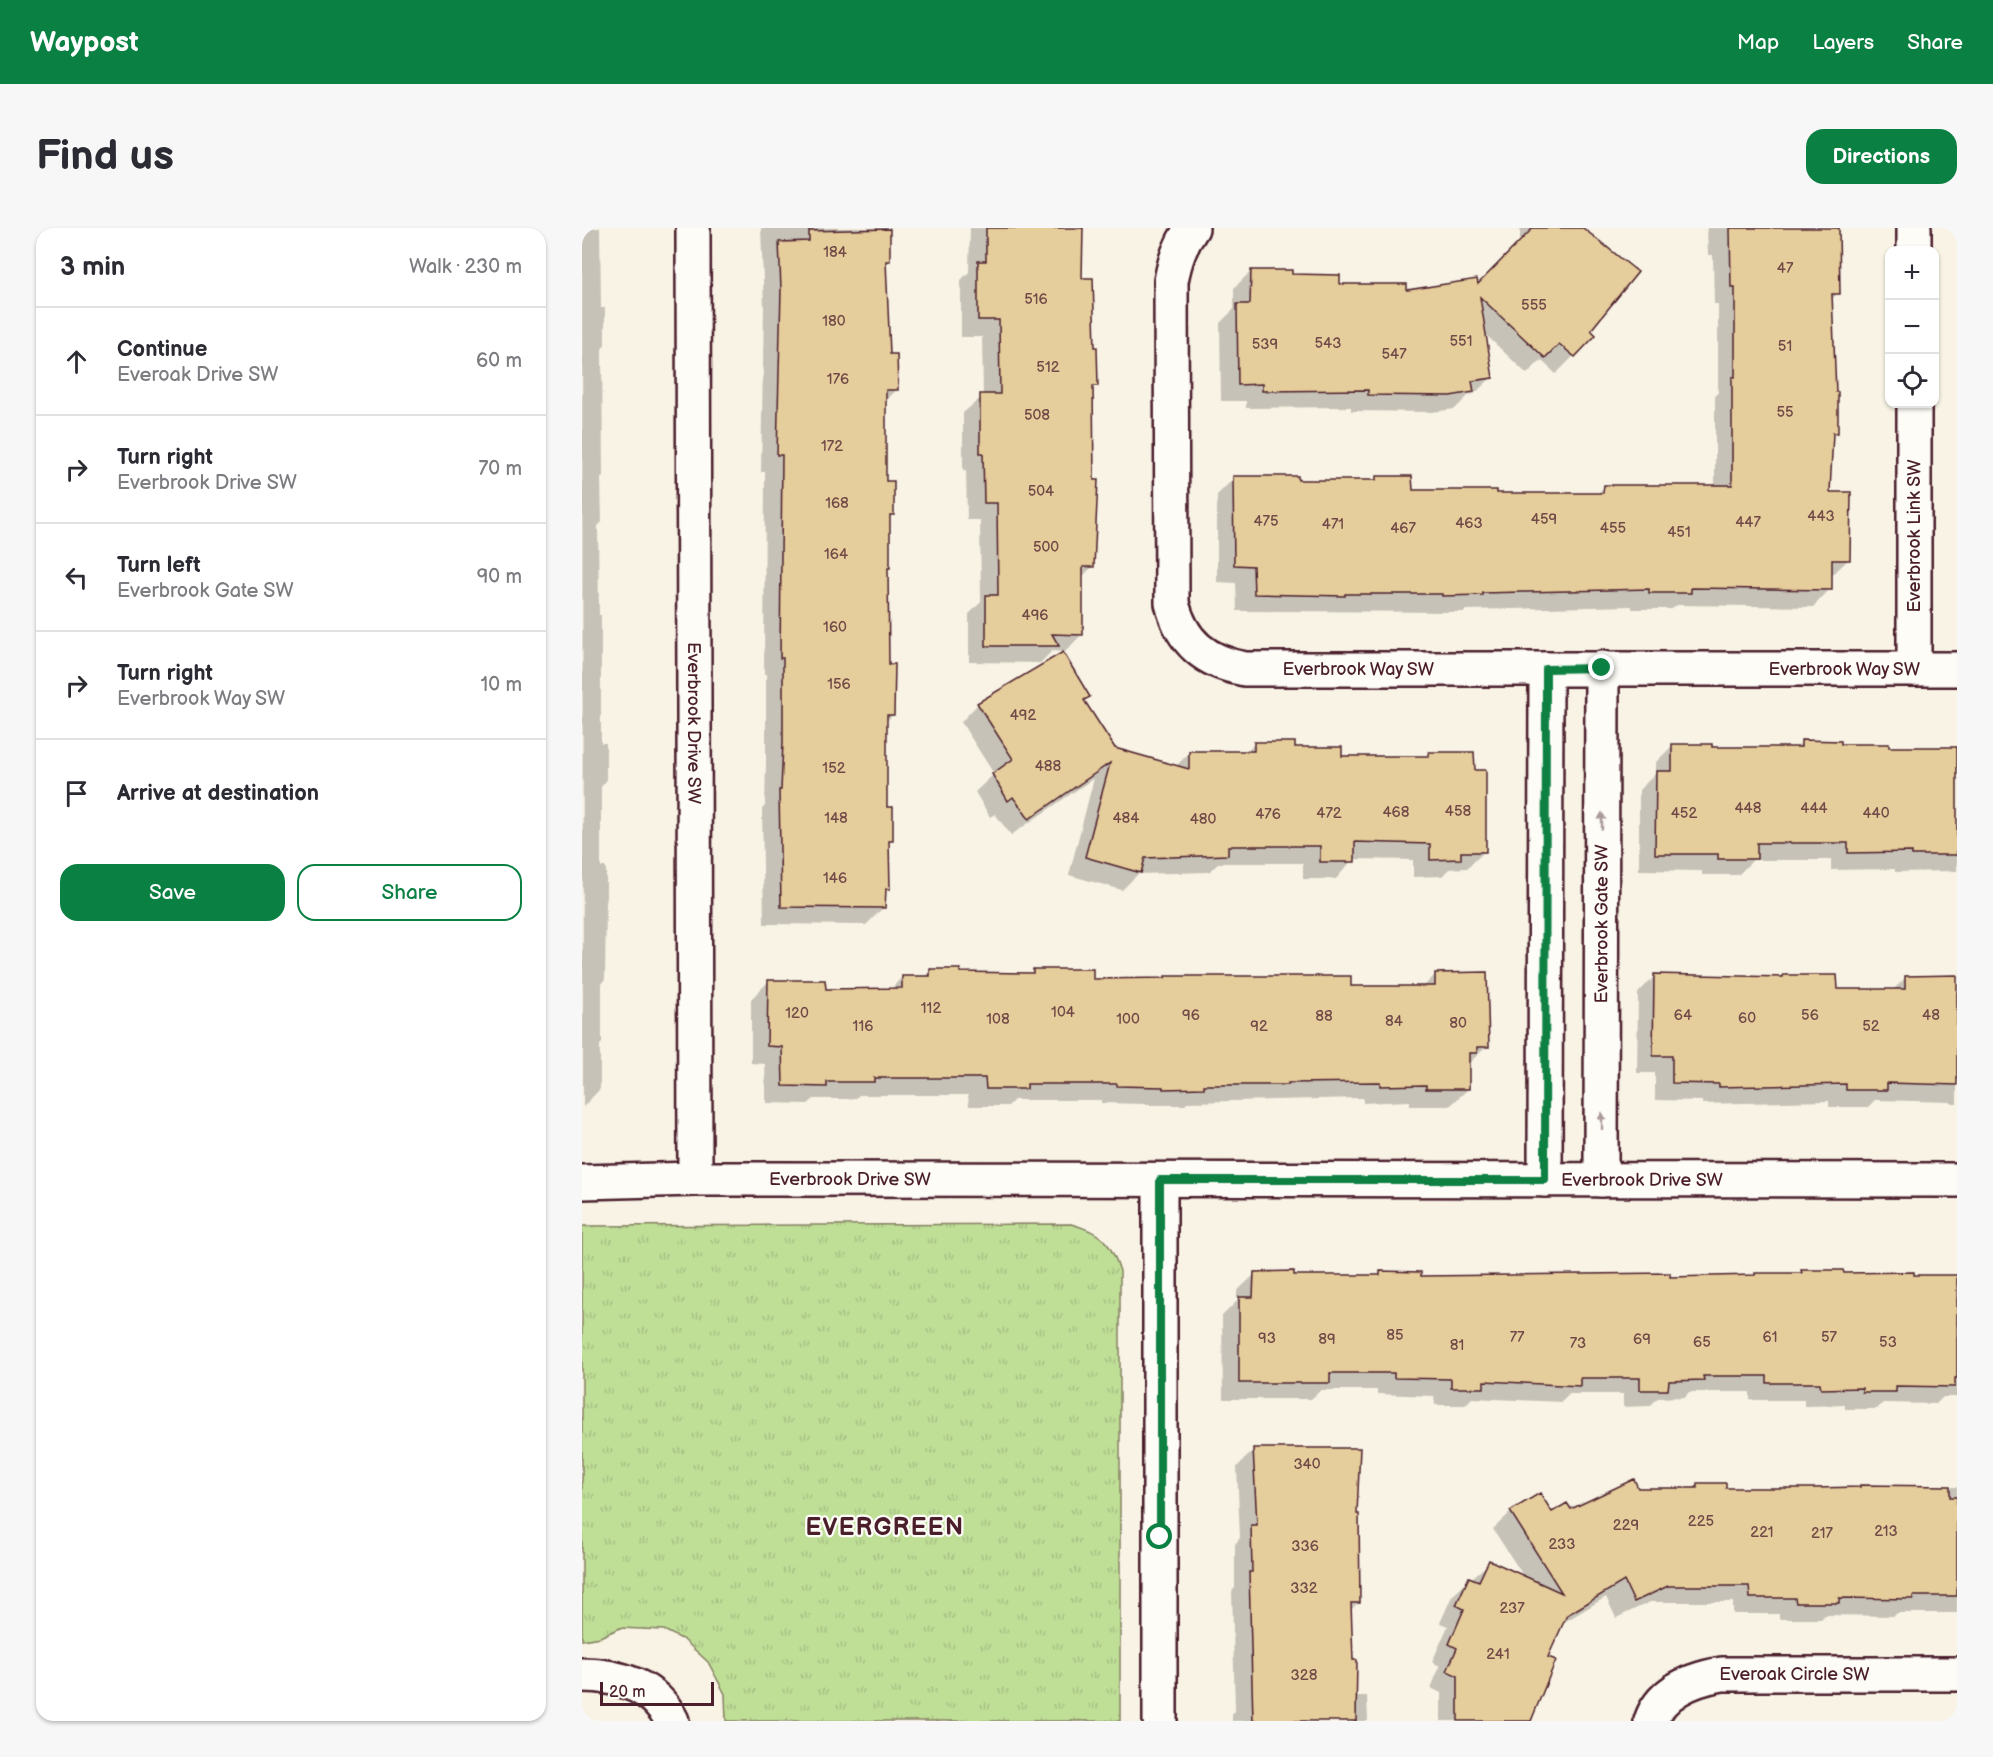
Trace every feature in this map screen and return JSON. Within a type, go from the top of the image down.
[{"type":"street","name":"Everbrook Drive SW","points":[[693,228],[695,1179],[1957,1180]]},
{"type":"street","name":"Everbrook Way SW","points":[[1192,228],[1182,242],[1175,259],[1171,281],[1172,603],[1176,617],[1193,644],[1204,654],[1223,665],[1245,669],[1957,669]]},
{"type":"street","points":[[1914,228],[1914,246]]},
{"type":"street","name":"Everbrook Link SW","points":[[1914,408],[1914,669]]},
{"type":"street","name":"Everbrook Gate SW","points":[[1601,1180],[1602,668]]},
{"type":"street","points":[[1545,1180],[1546,669]]},
{"type":"street","points":[[582,1182],[695,1179]]},
{"type":"street","points":[[1160,1180],[1160,1721]]},
{"type":"street","name":"Everoak Circle SW","points":[[1651,1721],[1665,1699],[1681,1687],[1698,1678],[1722,1674],[1957,1674]]},
{"type":"street","points":[[582,1675],[604,1675],[621,1679],[645,1690],[657,1700],[672,1721]]},
{"type":"green space","points":[[1071,1224],[1090,1231],[1103,1240],[1113,1253],[1120,1271],[1120,1721],[726,1721],[725,1694],[708,1662],[684,1640],[664,1630],[620,1628],[600,1637],[582,1640],[582,1226]]},
{"type":"building","points":[[986,228],[1083,228],[1082,278],[1093,278],[1098,386],[1093,386],[1094,480],[1098,480],[1094,567],[1083,567],[1083,635],[1052,634],[1059,646],[986,646],[986,595],[998,595],[997,503],[984,503],[983,453],[980,453],[980,394],[1000,394],[999,320],[978,320],[978,261],[986,261]]},
{"type":"building","points":[[1533,228],[1583,228],[1638,272],[1591,330],[1596,335],[1575,357],[1559,344],[1545,358],[1480,297],[1493,378],[1472,381],[1474,392],[1450,396],[1368,395],[1368,390],[1262,391],[1262,384],[1238,385],[1237,304],[1250,304],[1251,270],[1292,270],[1292,274],[1340,275],[1340,284],[1407,284],[1407,290],[1477,279],[1478,284]]},
{"type":"building","points":[[1730,228],[1839,228],[1840,294],[1832,294],[1838,433],[1833,433],[1830,492],[1851,492],[1850,560],[1832,560],[1832,590],[1691,588],[1691,593],[1649,593],[1649,589],[1442,596],[1442,594],[1345,594],[1345,596],[1254,594],[1253,566],[1234,565],[1233,476],[1298,476],[1298,480],[1376,480],[1376,476],[1412,476],[1413,490],[1497,490],[1497,493],[1603,493],[1604,485],[1732,485],[1735,287],[1731,287]]},
{"type":"building","points":[[890,229],[890,261],[886,261],[890,354],[897,354],[898,390],[886,390],[886,481],[894,481],[894,515],[890,515],[890,568],[888,568],[889,664],[895,664],[894,715],[887,715],[887,807],[893,807],[893,841],[889,841],[890,889],[886,889],[885,908],[781,907],[779,790],[781,790],[783,742],[783,658],[780,658],[782,455],[777,455],[781,289],[779,242],[809,241],[809,231]]},
{"type":"building","points":[[1063,652],[1090,697],[1084,700],[1115,748],[1189,769],[1189,751],[1254,751],[1254,742],[1295,742],[1295,747],[1342,747],[1342,756],[1429,756],[1429,752],[1474,752],[1475,770],[1486,770],[1486,852],[1461,852],[1461,859],[1430,860],[1430,844],[1355,842],[1355,862],[1320,862],[1320,846],[1228,846],[1228,855],[1145,858],[1141,873],[1085,857],[1110,763],[1029,819],[1013,797],[1008,801],[992,774],[1013,759],[977,703]]},
{"type":"building","points":[[1801,740],[1841,741],[1841,744],[1889,744],[1889,747],[1957,747],[1957,855],[1912,855],[1912,852],[1848,853],[1848,843],[1757,843],[1757,859],[1718,859],[1718,854],[1655,854],[1656,771],[1672,771],[1672,744],[1712,744],[1712,747],[1801,747]]},
{"type":"building","points":[[930,969],[960,969],[960,972],[1033,973],[1033,969],[1093,969],[1093,979],[1165,978],[1165,976],[1351,976],[1351,986],[1435,986],[1435,973],[1487,972],[1489,1047],[1477,1047],[1477,1053],[1469,1053],[1469,1089],[1426,1089],[1426,1085],[1380,1086],[1380,1082],[1204,1085],[1204,1088],[1163,1089],[1163,1087],[1117,1086],[1117,1084],[1027,1084],[1027,1089],[986,1089],[985,1078],[874,1078],[874,1082],[827,1082],[827,1087],[783,1086],[782,1047],[767,1046],[768,980],[825,980],[826,989],[902,988],[902,976],[930,976]]},
{"type":"building","points":[[1654,974],[1783,977],[1783,975],[1837,975],[1838,989],[1905,989],[1905,976],[1957,975],[1957,1085],[1887,1083],[1887,1090],[1846,1090],[1846,1084],[1719,1087],[1719,1084],[1672,1083],[1672,1056],[1653,1056]]},
{"type":"building","points":[[1801,1270],[1957,1275],[1957,1378],[1955,1378],[1955,1387],[1896,1386],[1896,1392],[1862,1392],[1862,1388],[1821,1389],[1820,1383],[1767,1383],[1767,1376],[1703,1376],[1704,1380],[1669,1381],[1668,1390],[1640,1390],[1640,1378],[1580,1378],[1580,1386],[1484,1381],[1484,1388],[1451,1388],[1451,1379],[1394,1378],[1394,1373],[1330,1373],[1330,1383],[1239,1383],[1239,1297],[1253,1297],[1254,1272],[1294,1271],[1294,1275],[1380,1275],[1380,1271],[1421,1272],[1421,1276],[1670,1273],[1670,1277],[1802,1273]]},
{"type":"building","points":[[1253,1448],[1360,1448],[1357,1514],[1359,1514],[1360,1603],[1351,1603],[1353,1660],[1357,1660],[1356,1721],[1253,1721],[1249,1572],[1252,1572],[1251,1525],[1257,1525]]},
{"type":"building","points":[[1634,1479],[1638,1488],[1697,1488],[1697,1483],[1726,1483],[1726,1488],[1860,1487],[1860,1485],[1950,1486],[1950,1497],[1957,1497],[1957,1596],[1913,1596],[1913,1599],[1839,1598],[1839,1603],[1796,1603],[1795,1598],[1750,1598],[1749,1586],[1668,1586],[1634,1602],[1624,1581],[1567,1615],[1548,1657],[1556,1660],[1531,1721],[1458,1721],[1458,1676],[1447,1671],[1457,1648],[1449,1644],[1464,1609],[1456,1605],[1469,1577],[1479,1581],[1489,1560],[1562,1593],[1510,1511],[1540,1493],[1552,1512],[1567,1503],[1571,1509]]},
{"type":"district","name":"EVERGREEN","points":[[885,1527]]},
{"type":"route","points":[[1160,1537],[1160,1180],[1545,1180],[1546,669],[1602,668]]}]
